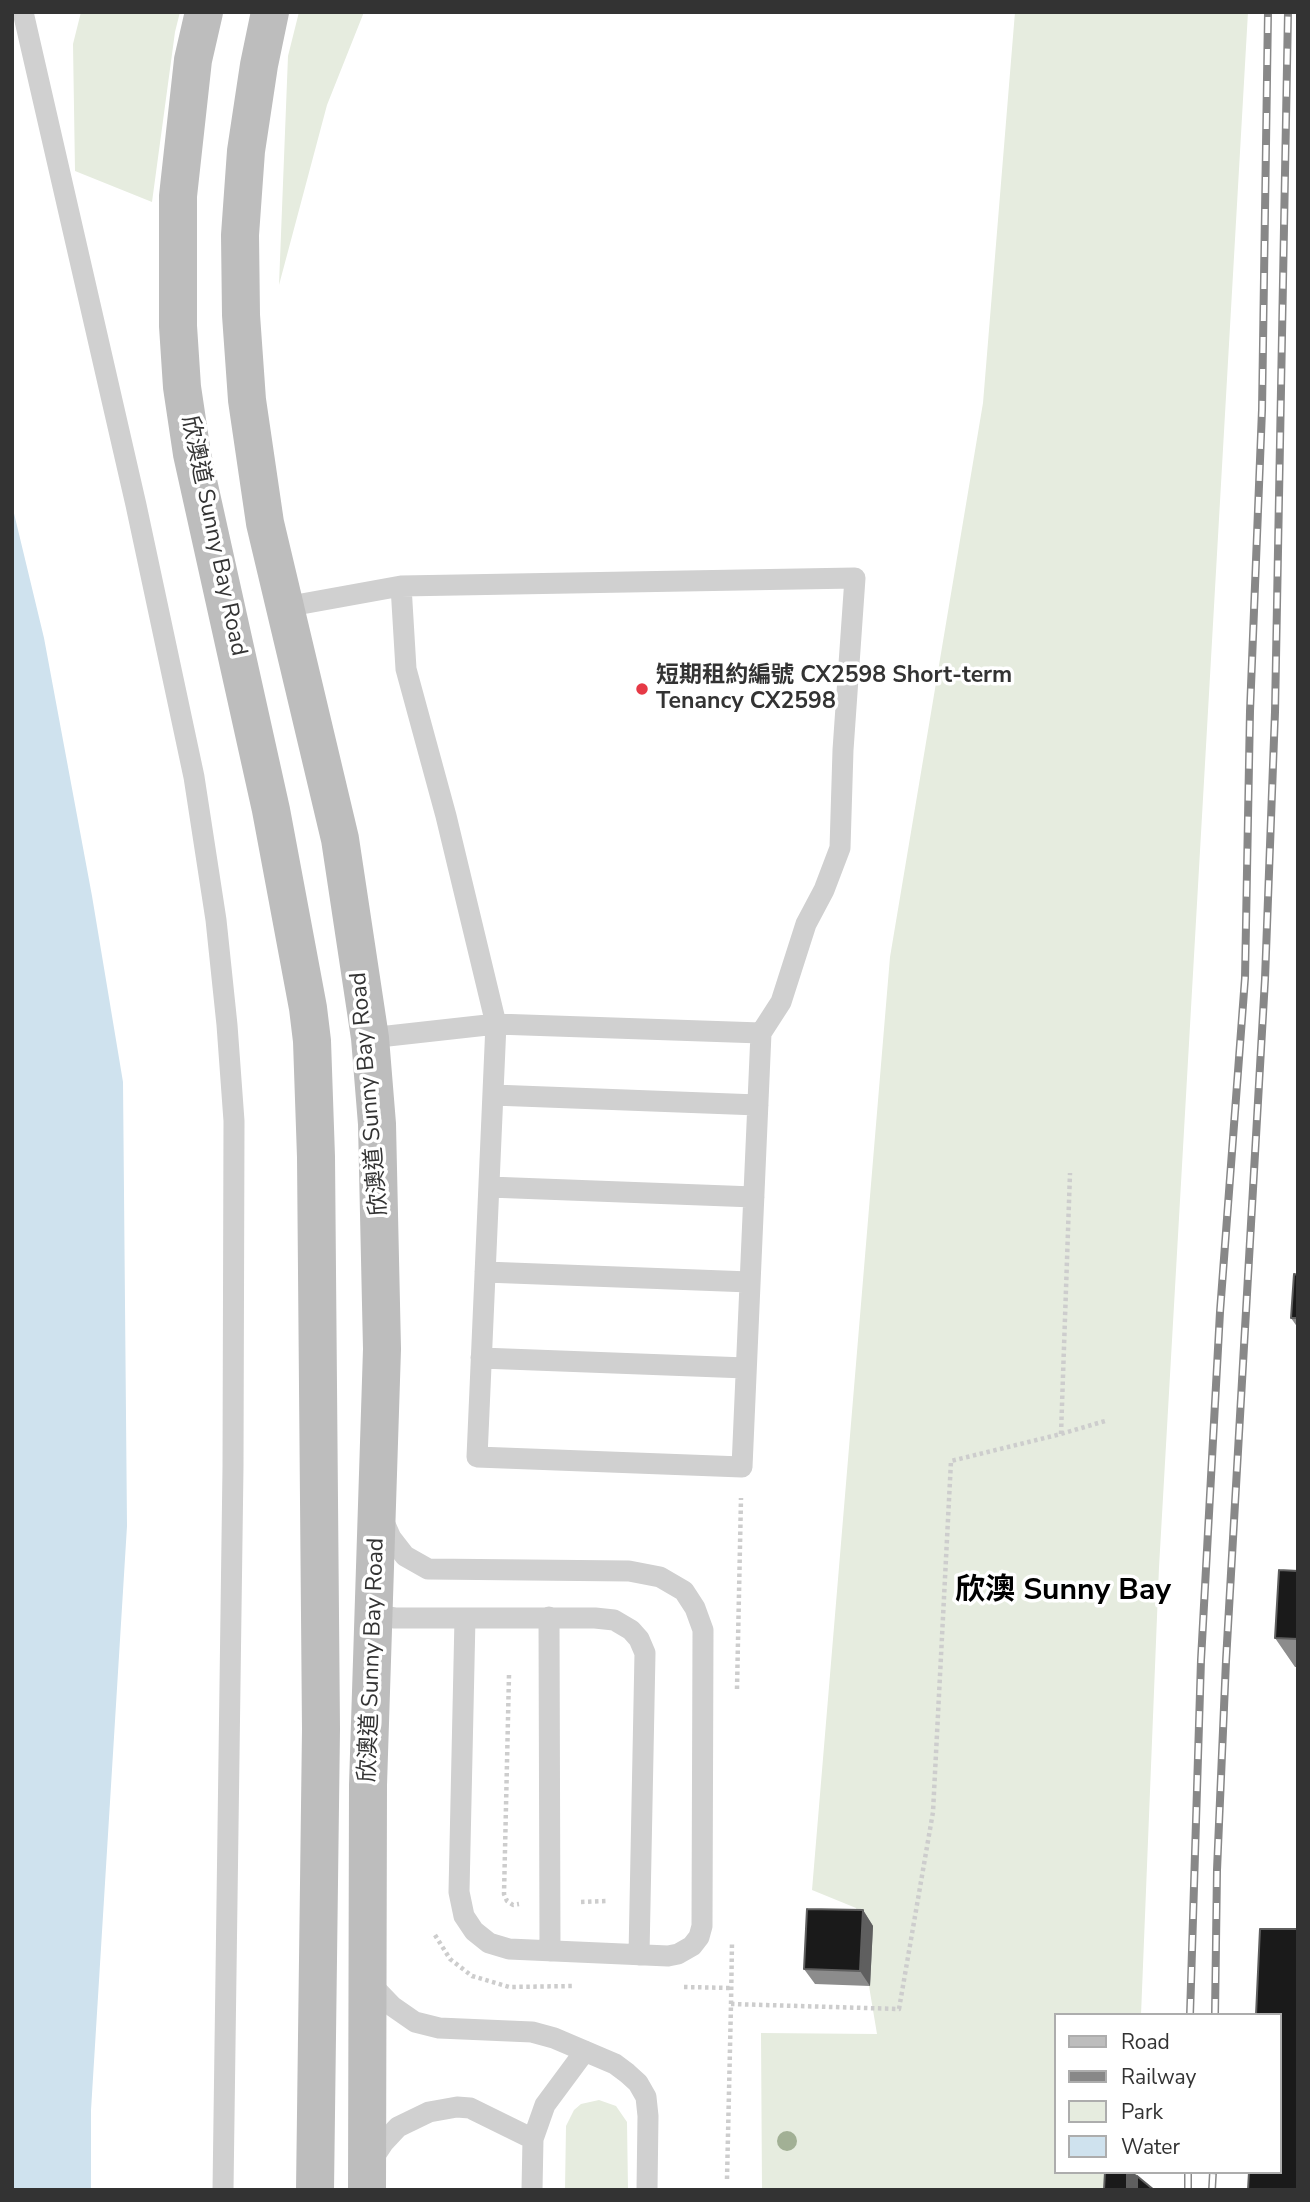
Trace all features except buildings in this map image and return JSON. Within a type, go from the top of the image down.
[{"type":"main road","name":"欣澳道 Sunny Bay Road","points":[[204,12],[193,60],[178,197],[178,326],[182,387],[192,454],[271,810],[312,1041],[316,1157],[321,1729],[315,2190]]},
{"type":"main road","name":"欣澳道 Sunny Bay Road","points":[[270,12],[246,151],[240,235],[241,315],[247,400],[265,523],[340,839],[370,1038],[377,1124],[382,1349],[379,1508],[368,1785],[367,2179]]},
{"type":"main road","points":[[312,1041],[370,1038]]},
{"type":"lane","points":[[23,12],[136,505],[194,778],[216,920],[228,1025],[234,1121],[233,1467],[223,2190]]},
{"type":"lane","points":[[285,607],[401,586],[855,578],[843,750],[840,848],[824,890],[806,924],[781,1002],[761,1033],[742,1467],[477,1457],[496,1024],[446,816],[406,669],[401,586]]},
{"type":"lane","points":[[370,1038],[496,1024],[761,1033]]},
{"type":"lane","points":[[494,1095],[758,1105]]},
{"type":"lane","points":[[489,1187],[754,1197]]},
{"type":"lane","points":[[485,1272],[750,1282]]},
{"type":"lane","points":[[481,1358],[746,1368]]},
{"type":"lane","points":[[379,1508],[391,1538],[405,1556],[428,1569],[629,1571],[660,1577],[684,1591],[695,1608],[703,1630],[702,1926],[699,1937],[692,1946],[678,1954],[639,1955],[509,1949],[489,1943],[474,1931],[464,1916],[459,1892],[465,1618]]},
{"type":"lane","points":[[375,1615],[395,1618],[614,1620],[631,1630],[639,1639],[645,1653],[639,1955]]},
{"type":"lane","points":[[549,1618],[550,1951]]},
{"type":"lane","points":[[366,1978],[391,2006],[415,2022],[439,2028],[532,2032],[615,2064],[638,2083],[646,2096],[647,2190]]},
{"type":"lane","points":[[532,2190],[533,2139],[545,2105],[584,2051]]},
{"type":"lane","points":[[367,2179],[384,2142],[398,2127],[429,2112],[457,2106],[470,2108],[533,2139]]},
{"type":"path","points":[[1061,1434],[1070,1173]]},
{"type":"path","points":[[727,2179],[731,2004],[899,2009],[933,1812],[951,1461],[1105,1421]]},
{"type":"green space","points":[[81,12],[180,12],[152,202],[75,171],[73,44]]},
{"type":"green space","points":[[299,12],[364,12],[327,105],[279,285],[288,56]]},
{"type":"green space","points":[[1015,12],[1248,12],[1159,1567],[1141,2013],[1054,2013],[1054,2174],[1137,2174],[1137,2179],[1116,2190],[762,2190],[761,2033],[877,2034],[856,1908],[812,1890],[890,957],[983,403]]},
{"type":"green space","points":[[599,2100],[616,2106],[627,2122],[628,2190],[565,2190],[566,2126],[574,2110],[581,2104]]},
{"type":"water","points":[[12,505],[44,638],[123,1082],[127,1526],[91,2110],[91,2190],[12,2190]]},
{"type":"railway","points":[[1190,2013],[1201,1660],[1220,1312],[1245,978],[1250,711],[1262,410],[1268,12]]},
{"type":"railway","points":[[1215,2013],[1217,1870],[1226,1661],[1265,979],[1275,712],[1288,12]]},
{"type":"railway","points":[[1188,2174],[1188,2190]]},
{"type":"railway","points":[[1212,2190],[1213,2174]]},
{"type":"place","name":"短期租約編號 CX2598 Short-term Tenancy CX2598","points":[[642,689]]},
{"type":"district","name":"欣澳 Sunny Bay","points":[[1063,1592]]}]
